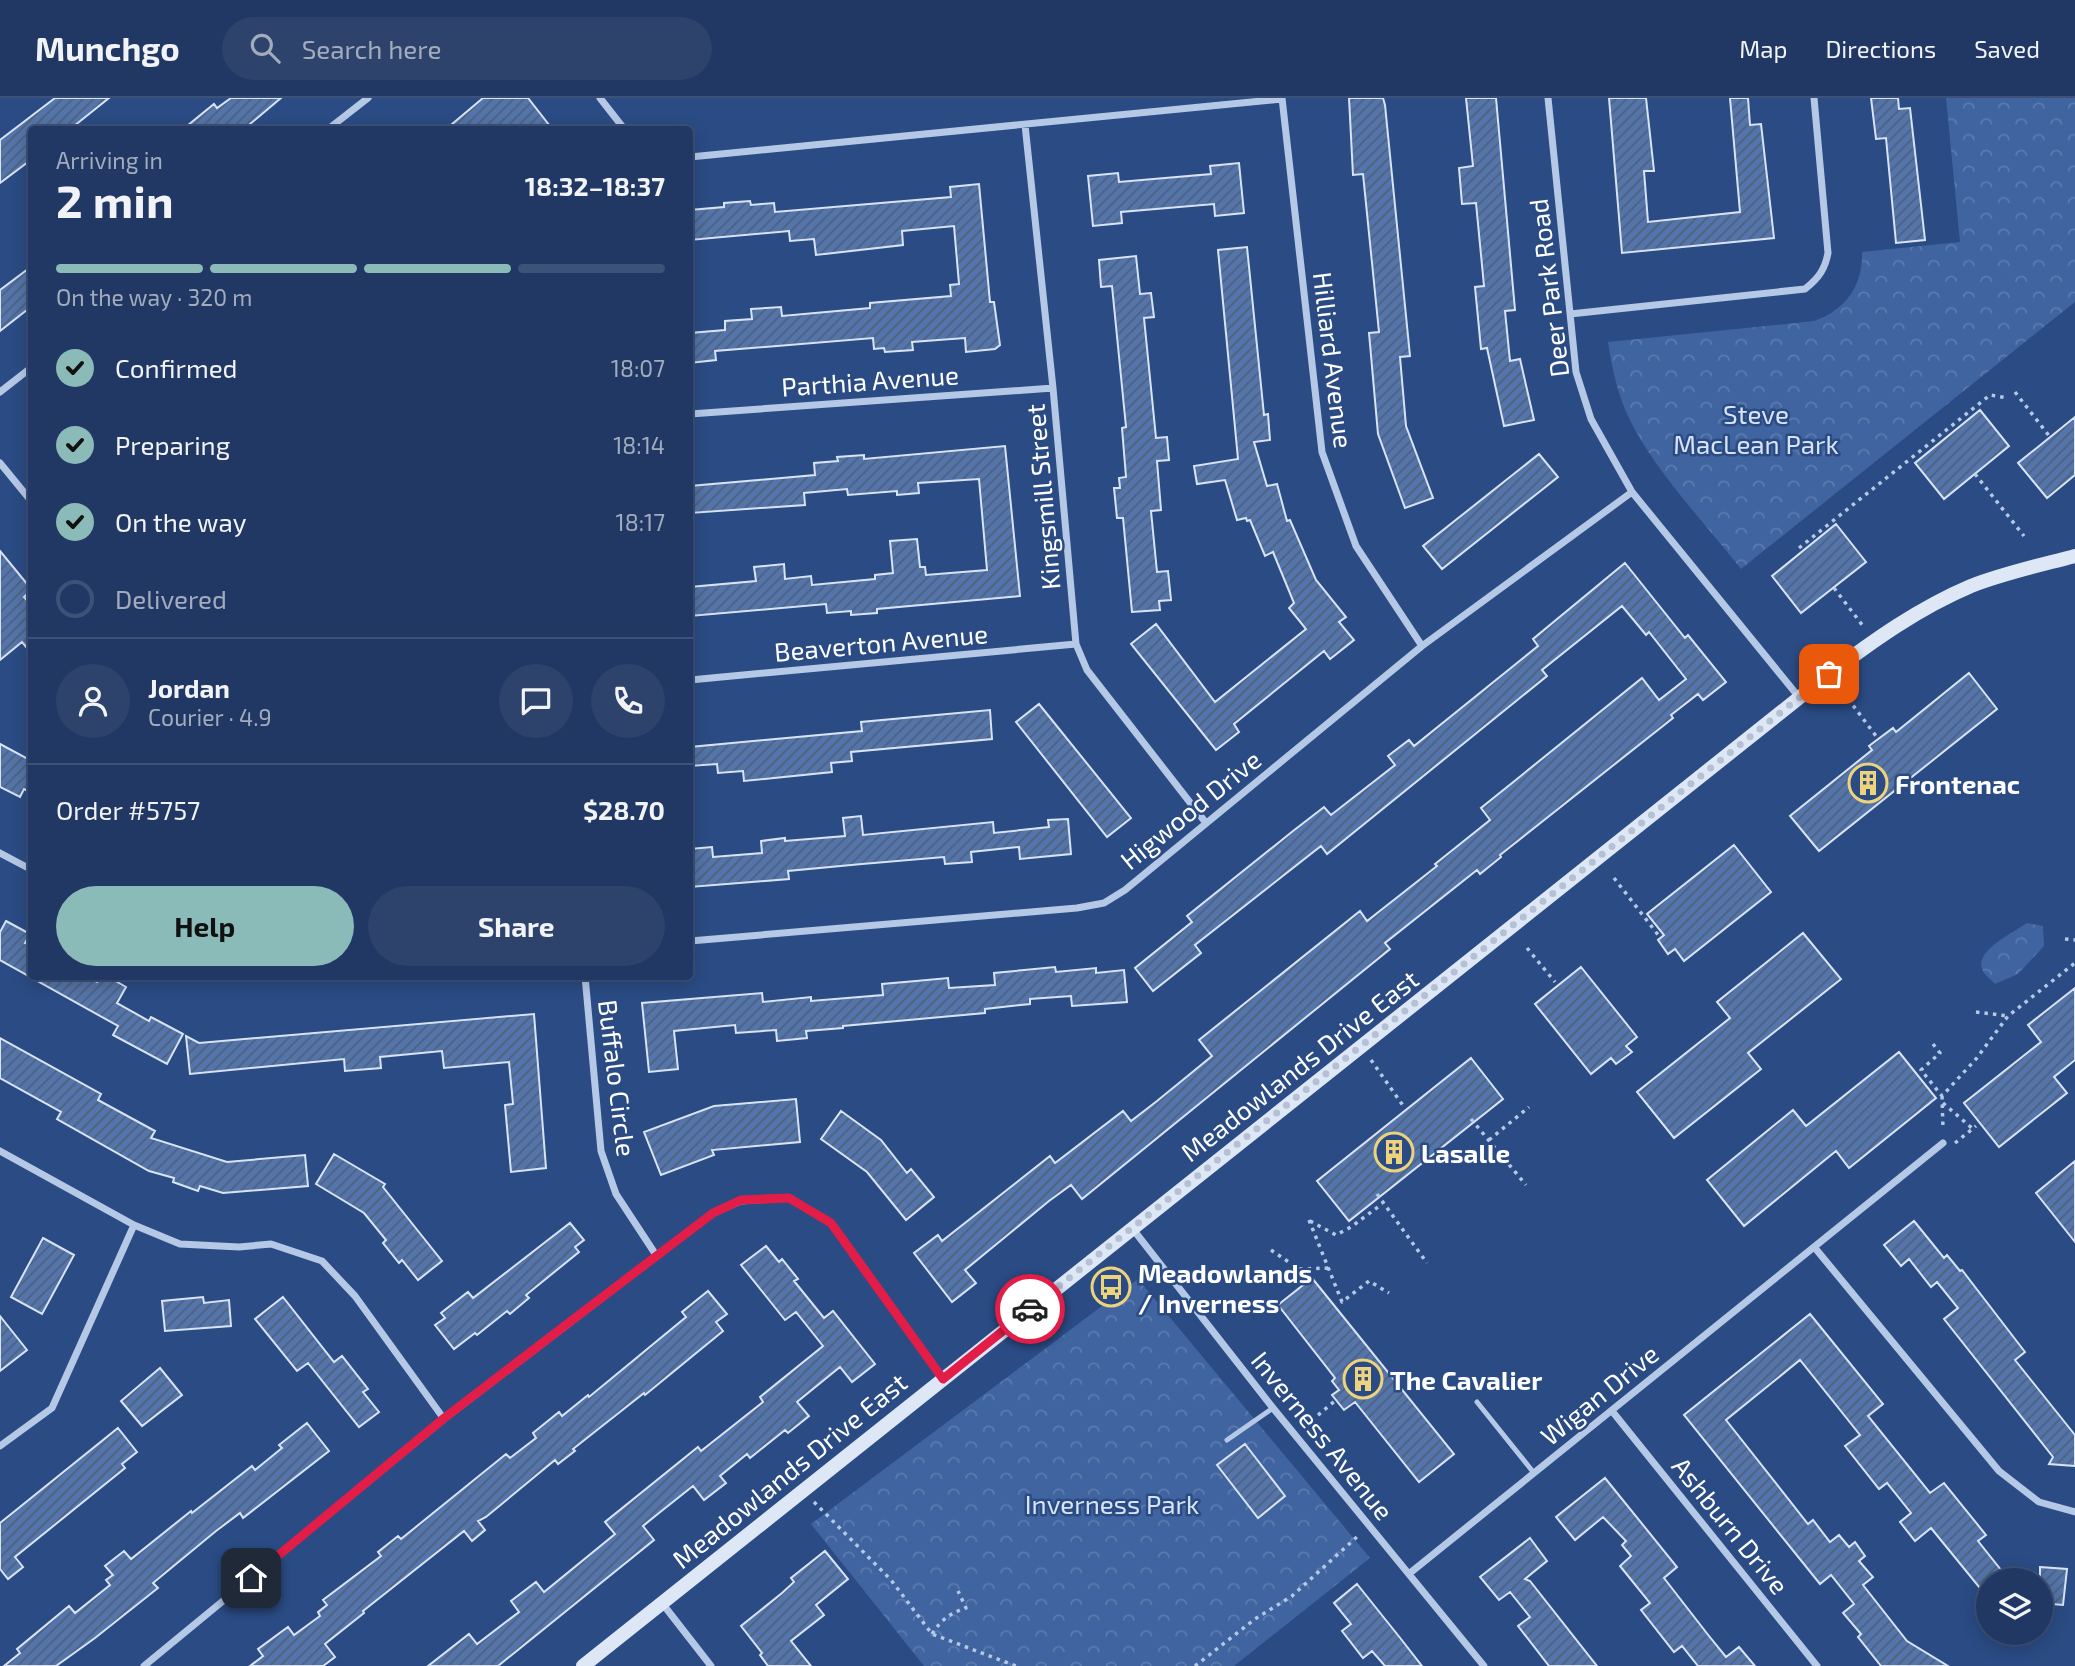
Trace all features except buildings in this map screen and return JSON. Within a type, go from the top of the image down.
[{"type":"main road","name":"Meadowlands Drive East","points":[[583,1666],[1798,696],[1917,613],[1980,583],[2075,556]]},
{"type":"street","points":[[332,126],[368,98]]},
{"type":"street","points":[[600,98],[622,126]]},
{"type":"street","name":"Deer Park Road","points":[[1548,98],[1576,372],[1591,419],[1632,492],[1798,696]]},
{"type":"street","points":[[1570,314],[1805,289],[1817,280],[1825,268],[1828,253],[1814,98]]},
{"type":"street","points":[[693,157],[1282,99]]},
{"type":"street","name":"Hilliard Avenue","points":[[1282,99],[1322,452],[1356,546],[1422,646]]},
{"type":"street","name":"Kingsmill Street","points":[[1025,125],[1053,388],[1076,644],[1087,670],[1206,824]]},
{"type":"street","points":[[0,392],[28,370]]},
{"type":"street","name":"Parthia Avenue","points":[[693,414],[1053,388]]},
{"type":"street","points":[[0,463],[28,497]]},
{"type":"street","name":"Higwood Drive","points":[[693,942],[1077,908],[1104,903],[1125,890],[1422,646],[1632,492]]},
{"type":"street","name":"Beaverton Avenue","points":[[693,680],[1076,644]]},
{"type":"street","points":[[0,853],[28,868]]},
{"type":"street","name":"Buffalo Circle","points":[[585,980],[601,1150],[616,1194],[656,1255]]},
{"type":"street","name":"Wigan Drive","points":[[1410,1573],[1945,1145]]},
{"type":"street","points":[[0,1151],[134,1225],[180,1244],[239,1247],[271,1244],[322,1261],[355,1296],[443,1419]]},
{"type":"street","points":[[144,1666],[443,1419],[713,1213],[741,1200],[789,1198],[831,1223],[943,1379]]},
{"type":"street","points":[[0,1446],[52,1408],[134,1225]]},
{"type":"street","name":"Inverness Avenue","points":[[1132,1228],[1273,1408],[1484,1666]]},
{"type":"street","points":[[1815,1248],[1999,1471],[2039,1502],[2075,1512]]},
{"type":"street","name":"Ashburn Drive","points":[[1612,1411],[1817,1666]]},
{"type":"street","points":[[662,1603],[711,1666]]},
{"type":"lane","points":[[1477,1402],[1534,1473]]},
{"type":"lane","points":[[1227,1440],[1273,1408]]},
{"type":"path","points":[[2015,392],[2050,437]]},
{"type":"path","points":[[1799,548],[1990,395],[2008,398]]},
{"type":"path","points":[[1975,474],[2024,536]]},
{"type":"path","points":[[1834,588],[1863,626]]},
{"type":"path","points":[[1843,692],[1876,736]]},
{"type":"path","points":[[1614,878],[1659,936]]},
{"type":"path","points":[[2065,939],[2075,940]]},
{"type":"path","points":[[1527,948],[1555,982]]},
{"type":"path","points":[[1942,1096],[1976,1059],[2008,1016],[2075,962]]},
{"type":"path","points":[[1976,1012],[2008,1016]]},
{"type":"path","points":[[1933,1044],[1940,1053],[1922,1070],[1942,1096],[1945,1145],[1974,1128],[1943,1103]]},
{"type":"path","points":[[1362,1046],[1404,1107]]},
{"type":"path","points":[[1489,1140],[1530,1107]]},
{"type":"path","points":[[1471,1119],[1526,1185]]},
{"type":"path","points":[[1377,1194],[1427,1264]]},
{"type":"path","points":[[1382,1204],[1351,1227],[1336,1234],[1309,1220],[1342,1302],[1369,1281],[1389,1293]]},
{"type":"path","points":[[1271,1250],[1298,1269],[1329,1268]]},
{"type":"path","points":[[1295,1434],[1336,1400]]},
{"type":"path","points":[[803,1490],[891,1580],[933,1634],[1016,1666]]},
{"type":"path","points":[[1195,1666],[1255,1619],[1292,1596],[1369,1527]]},
{"type":"path","points":[[933,1634],[940,1622],[953,1612],[966,1608],[958,1591]]},
{"type":"green space","name":"Steve MacLean Park","points":[[1946,98],[2075,98],[2075,302],[1741,569],[1680,495],[1638,436],[1621,398],[1608,342],[1814,321],[1835,310],[1850,295],[1859,275],[1862,252],[1960,242]]},
{"type":"green space","points":[[2027,923],[2043,926],[2044,946],[2018,974],[1995,984],[1983,971],[1981,964],[1984,956],[1996,943]]},
{"type":"green space","name":"Inverness Park","points":[[1138,1279],[1370,1558],[1234,1666],[924,1666],[811,1524]]},
{"type":"way so far","points":[[1030,1309],[1829,674]]},
{"type":"place","name":"Frontenac","points":[[1868,783]]},
{"type":"place","name":"Lasalle","points":[[1394,1152]]},
{"type":"place","name":"Meadowlands / Inverness","points":[[1111,1287]]},
{"type":"place","name":"The Cavalier","points":[[1363,1379]]},
{"type":"route","points":[[251,1578],[443,1419],[713,1213],[741,1200],[789,1198],[831,1223],[943,1379],[1030,1309]]}]
